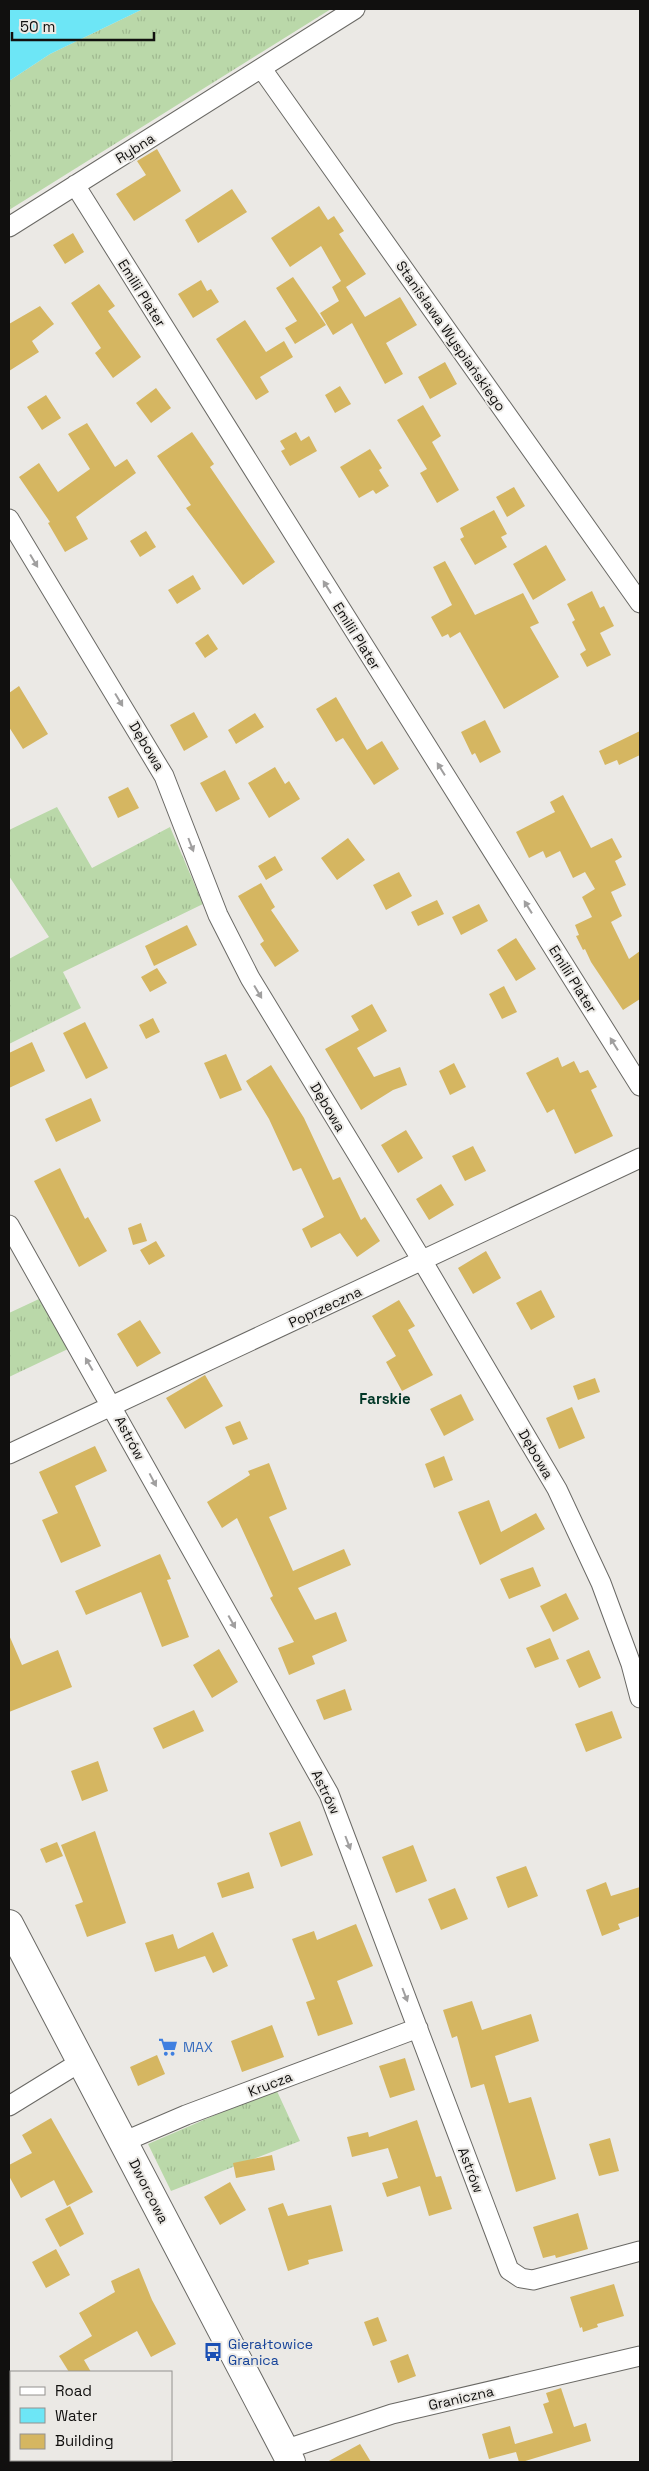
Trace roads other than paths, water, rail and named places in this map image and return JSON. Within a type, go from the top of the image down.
[{"type":"main road","name":"Dworcowa","points":[[9,1924],[288,2456]]},
{"type":"street","name":"Rybna","points":[[9,227],[356,9]]},
{"type":"street","name":"Stanisława Wyspiańskiego","points":[[262,69],[640,604]]},
{"type":"street","name":"Emilii Plater","points":[[75,185],[640,1086]]},
{"type":"street","name":"Dębowa","points":[[9,519],[164,776],[218,915],[250,978],[423,1262],[557,1489],[601,1583],[631,1664],[640,1698]]},
{"type":"street","name":"Poprzeczna","points":[[9,1454],[423,1262],[640,1158]]},
{"type":"street","name":"Astrów","points":[[9,1225],[113,1406],[329,1794],[509,2270],[521,2278],[534,2280],[640,2251]]},
{"type":"street","name":"Krucza","points":[[124,2142],[186,2116],[418,2028]]},
{"type":"street","points":[[9,2106],[82,2061]]},
{"type":"street","name":"Graniczna","points":[[288,2456],[392,2414],[640,2356]]},
{"type":"water","points":[[9,9],[143,9],[50,54],[9,81]]},
{"type":"place","name":"MAX","points":[[168,2047]]},
{"type":"place","name":"Gierałtowice Granica","points":[[213,2352]]},
{"type":"district","name":"Farskie","points":[[385,1399]]}]
